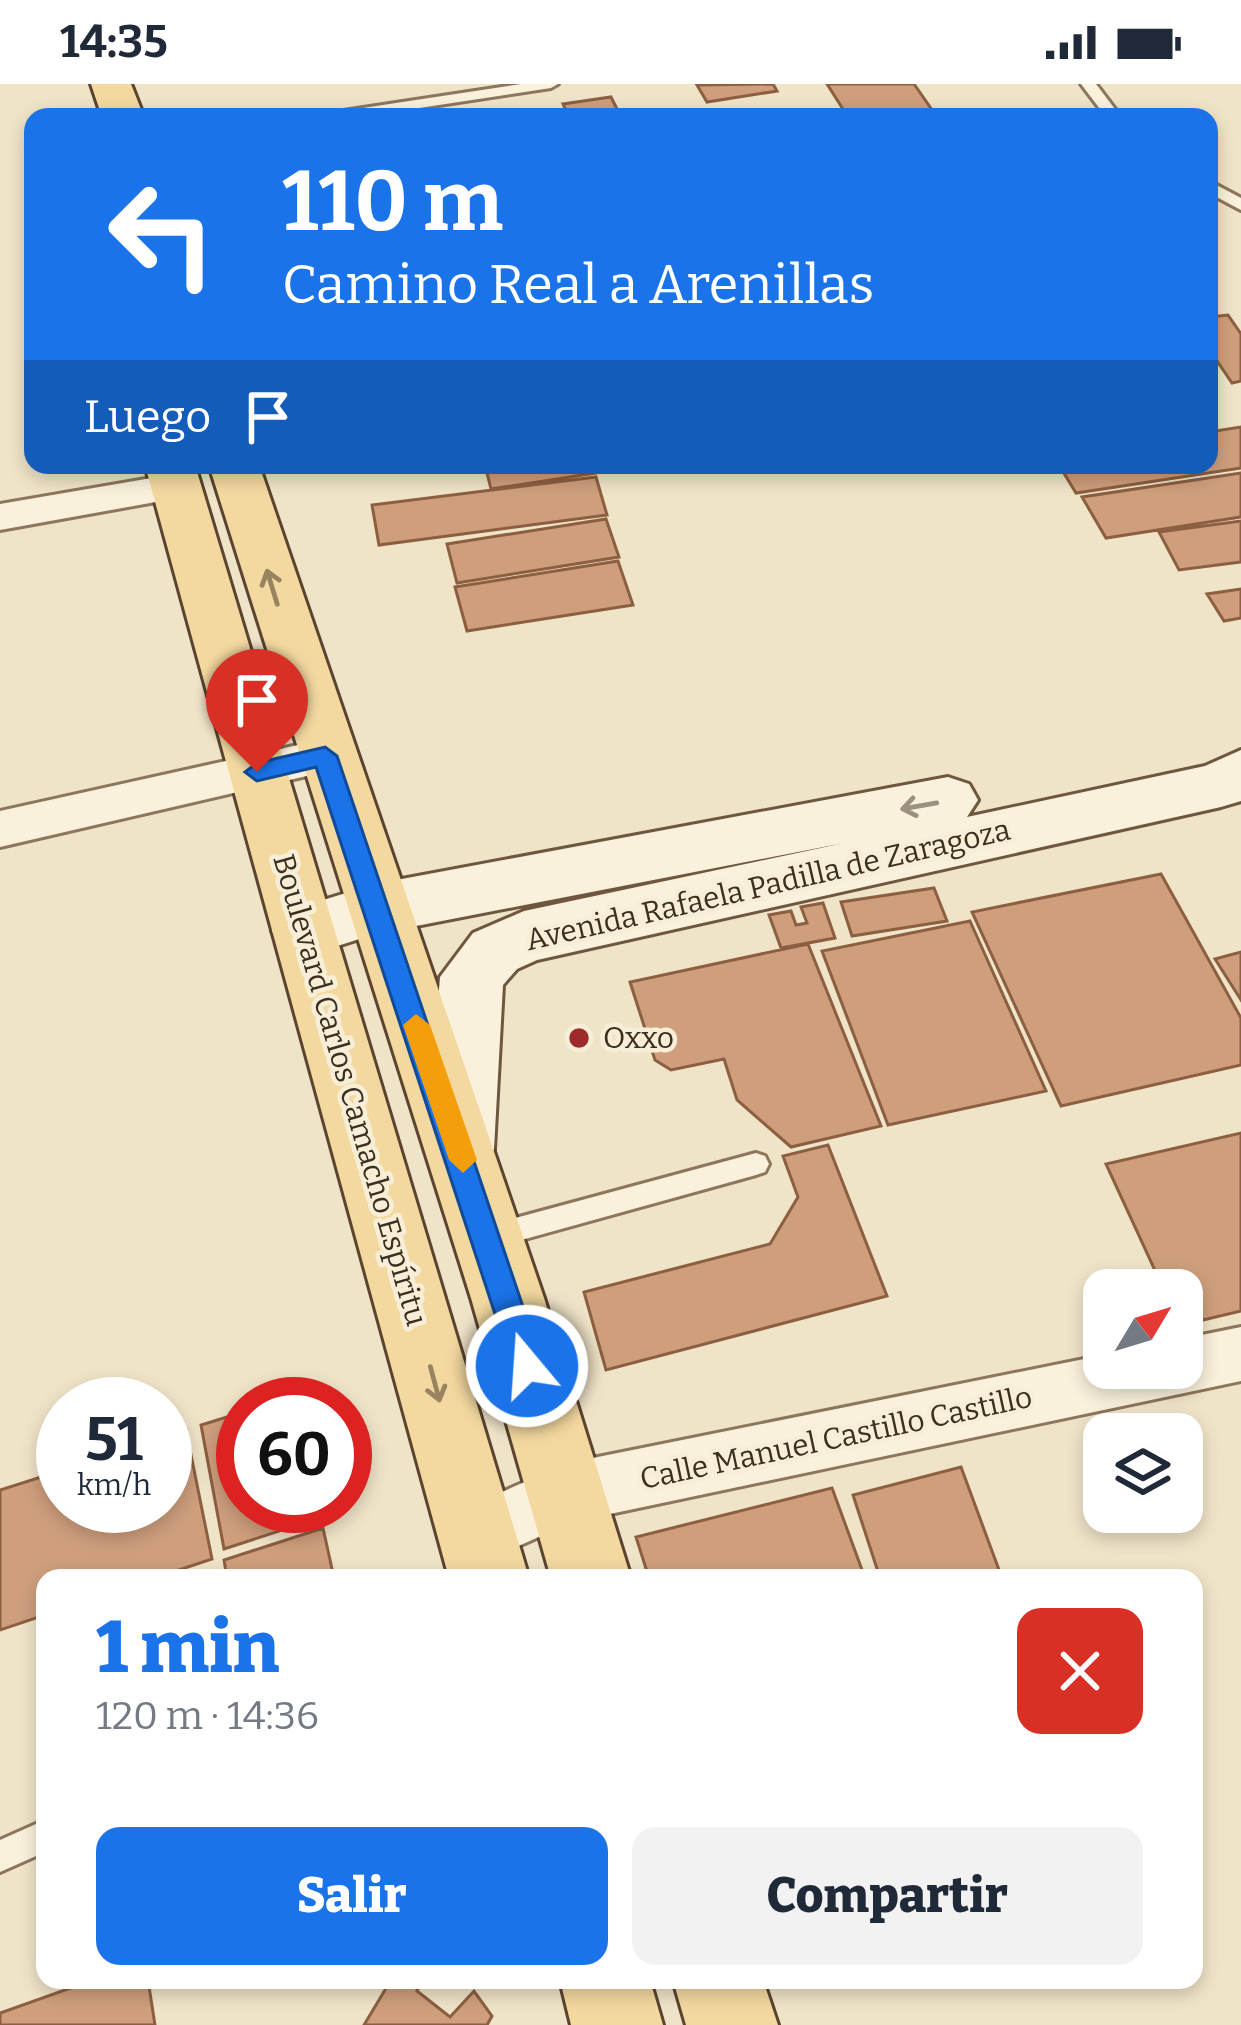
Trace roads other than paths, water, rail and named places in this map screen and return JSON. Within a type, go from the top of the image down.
[{"type":"main road","name":"Boulevard Carlos Camacho Espíritu","points":[[193,474],[257,772],[483,1557]]},
{"type":"main road","points":[[194,474],[325,756],[460,1149],[589,1569]]},
{"type":"main road","name":"Avenida Rafaela Padilla de Zaragoza","points":[[303,931],[375,909],[477,888],[1203,754],[1241,759]]},
{"type":"main road","name":"Avenida Rafaela Padilla de Zaragoza","points":[[460,1149],[472,977],[495,951],[524,937],[1221,785],[1241,772]]},
{"type":"main road","points":[[477,888],[495,951]]},
{"type":"main road","points":[[607,1989],[617,2025]]},
{"type":"main road","points":[[721,1989],[732,2025]]},
{"type":"street","points":[[0,517],[184,474]]},
{"type":"street","points":[[0,829],[325,756]]},
{"type":"street","name":"Calle Manuel Castillo Castillo","points":[[1203,1362],[1241,1354]]},
{"type":"street","name":"Calle Manuel Castillo Castillo","points":[[483,1557],[568,1493],[1083,1387]]},
{"type":"lane","points":[[390,108],[551,84]]},
{"type":"lane","points":[[1088,84],[1107,108]]},
{"type":"lane","points":[[487,1238],[756,1164]]},
{"type":"lane","points":[[0,1856],[36,1840]]},
{"type":"place","name":"Oxxo","points":[[579,1038]]}]
